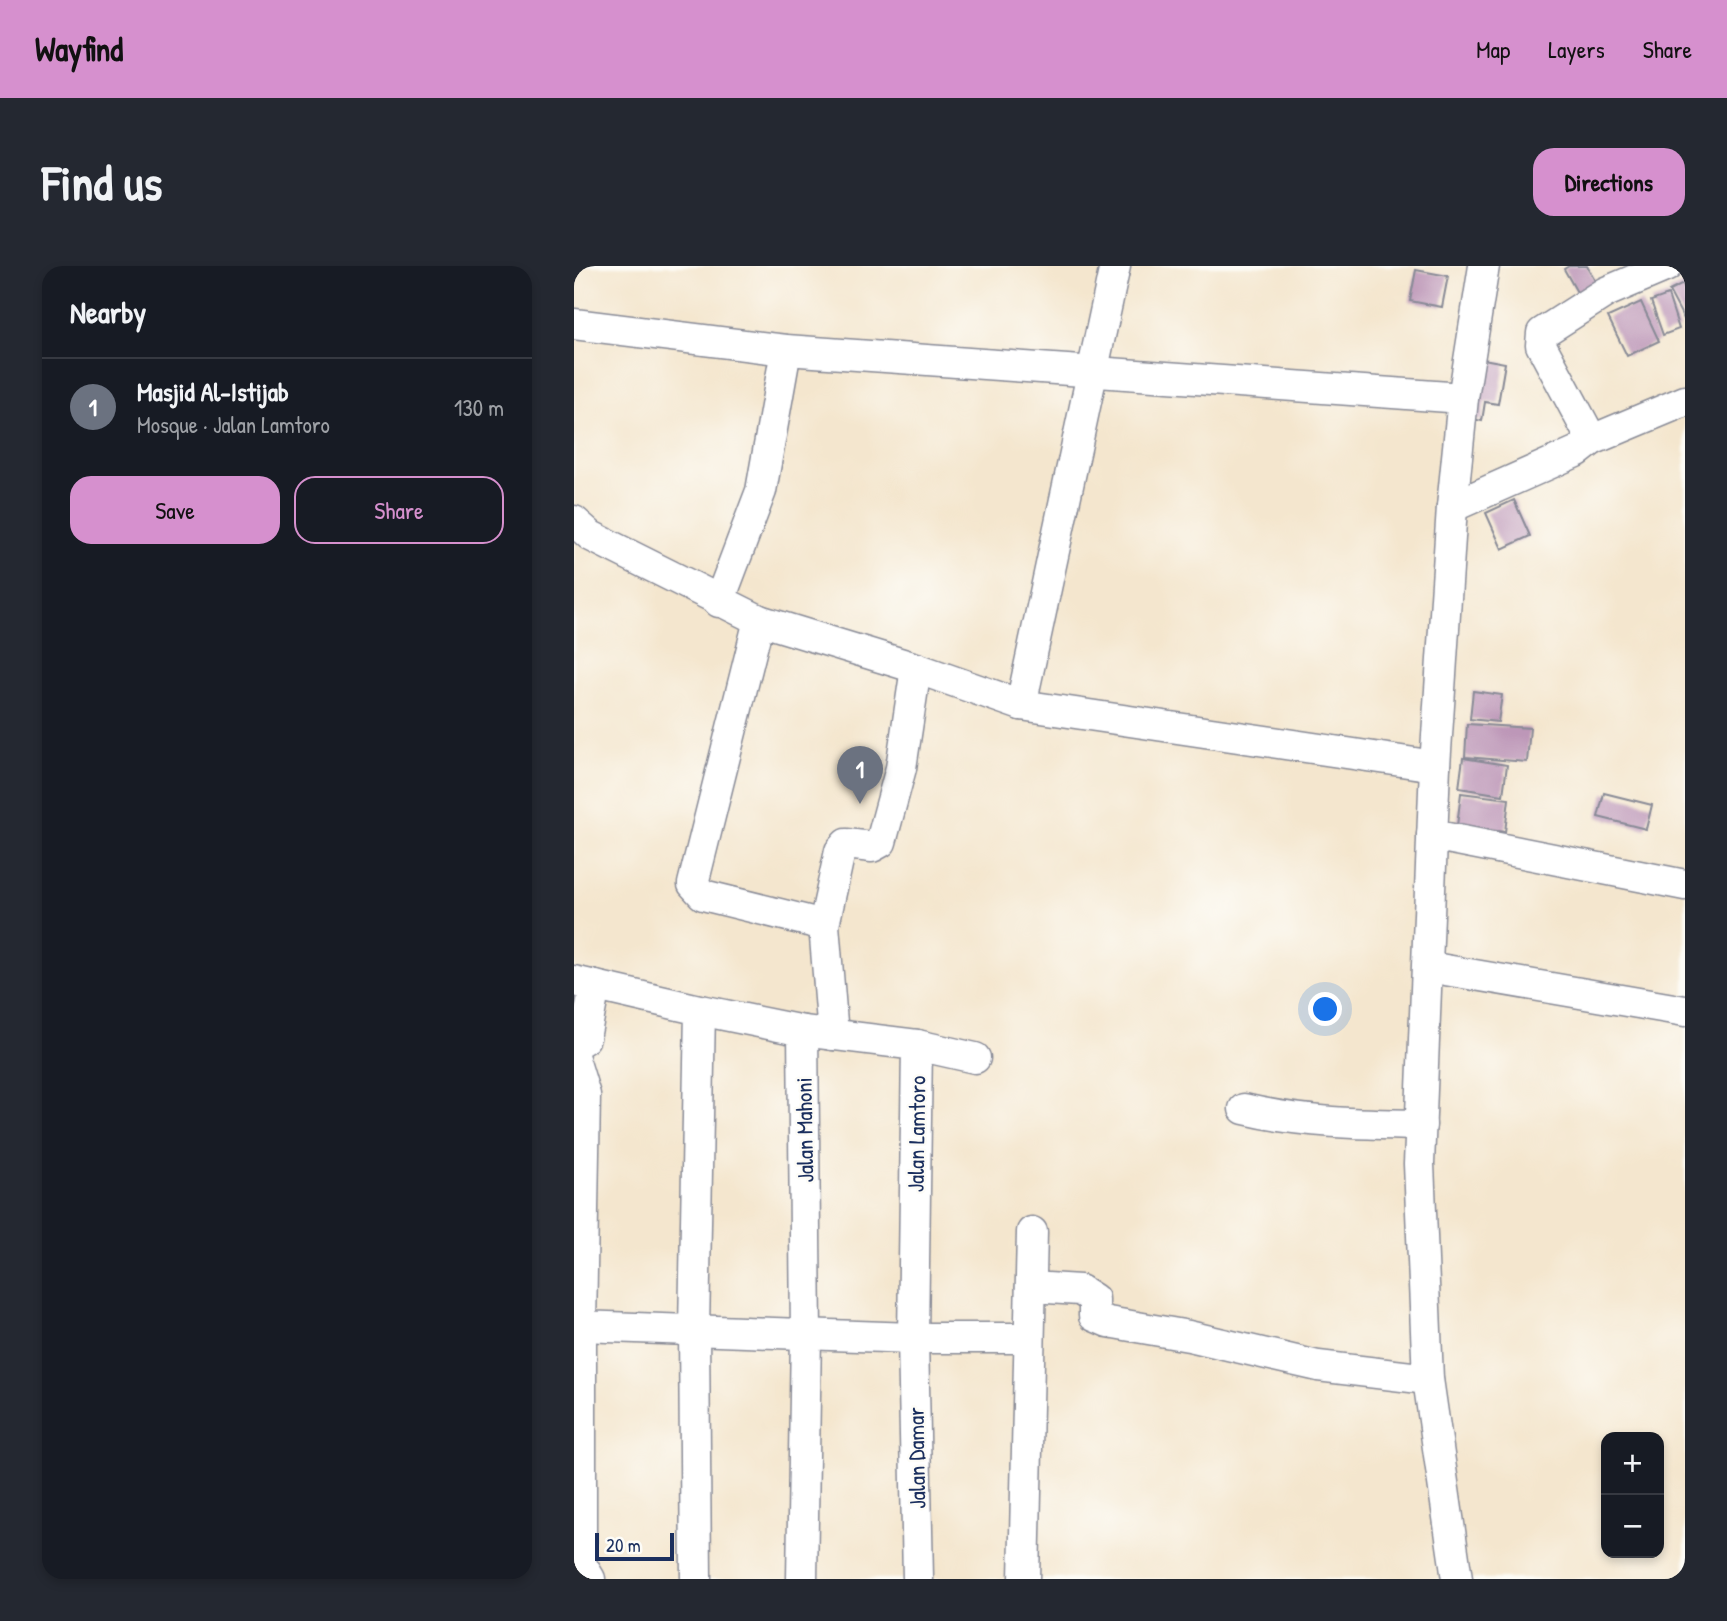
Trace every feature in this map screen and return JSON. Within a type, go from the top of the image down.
[{"type":"street","points":[[1021,705],[1115,266]]},
{"type":"street","points":[[1457,1579],[1428,1379],[1419,1164],[1435,766],[1452,507],[1464,398],[1484,266]]},
{"type":"street","points":[[1592,440],[1541,345],[1542,333],[1606,292],[1667,266]]},
{"type":"street","points":[[574,324],[786,350],[1464,398]]},
{"type":"street","points":[[719,602],[761,491],[786,350]]},
{"type":"street","points":[[1452,507],[1578,451],[1592,440],[1685,401]]},
{"type":"street","points":[[574,521],[591,536],[760,621],[916,668],[1021,705],[1435,766]]},
{"type":"street","points":[[760,621],[693,884],[703,895],[824,925]]},
{"type":"street","points":[[833,1035],[824,925],[842,846],[872,847],[881,842],[901,768],[916,668]]},
{"type":"street","points":[[1433,835],[1685,885]]},
{"type":"street","points":[[1428,967],[1685,1011]]},
{"type":"street","points":[[574,1045],[585,1038],[584,983],[803,1031]]},
{"type":"street","points":[[696,1579],[694,1330],[700,1010]]},
{"type":"street","name":"Jalan Lamtoro","points":[[803,1031],[917,1045],[913,1338]]},
{"type":"street","name":"Jalan Mahoni","points":[[802,1579],[806,1334],[803,1031]]},
{"type":"street","points":[[917,1045],[975,1058]]},
{"type":"street","points":[[574,1059],[585,1095],[586,1166],[578,1228],[578,1326],[581,1564],[590,1579]]},
{"type":"street","points":[[1244,1109],[1281,1118],[1421,1125]]},
{"type":"street","points":[[1024,1579],[1032,1232]]},
{"type":"street","points":[[1031,1287],[1085,1291],[1094,1298],[1094,1316],[1102,1321],[1189,1336],[1318,1366],[1428,1379]]},
{"type":"street","points":[[578,1326],[913,1338],[1029,1338]]},
{"type":"street","name":"Jalan Damar","points":[[913,1338],[918,1579]]},
{"type":"building","points":[[1569,266],[1587,266],[1596,283],[1578,294],[1564,269]]},
{"type":"building","points":[[1416,270],[1448,276],[1442,307],[1410,301]]},
{"type":"building","points":[[1685,283],[1685,321],[1669,291]]},
{"type":"building","points":[[1668,295],[1679,329],[1663,335],[1651,301]]},
{"type":"building","points":[[1641,302],[1659,341],[1627,356],[1608,317]]},
{"type":"building","points":[[1478,358],[1505,363],[1498,404],[1485,402],[1482,421],[1467,418]]},
{"type":"building","points":[[1514,500],[1530,536],[1502,549],[1486,513]]},
{"type":"building","points":[[1473,691],[1502,695],[1498,722],[1470,719]]},
{"type":"building","points":[[1467,724],[1530,728],[1527,762],[1465,757]]},
{"type":"building","points":[[1463,758],[1507,765],[1503,795],[1459,788]]},
{"type":"building","points":[[1461,793],[1509,799],[1505,832],[1457,826]]},
{"type":"building","points":[[1604,793],[1652,805],[1646,829],[1598,817]]},
{"type":"place","name":"Masjid Al-Istijab","points":[[860,804]]}]
